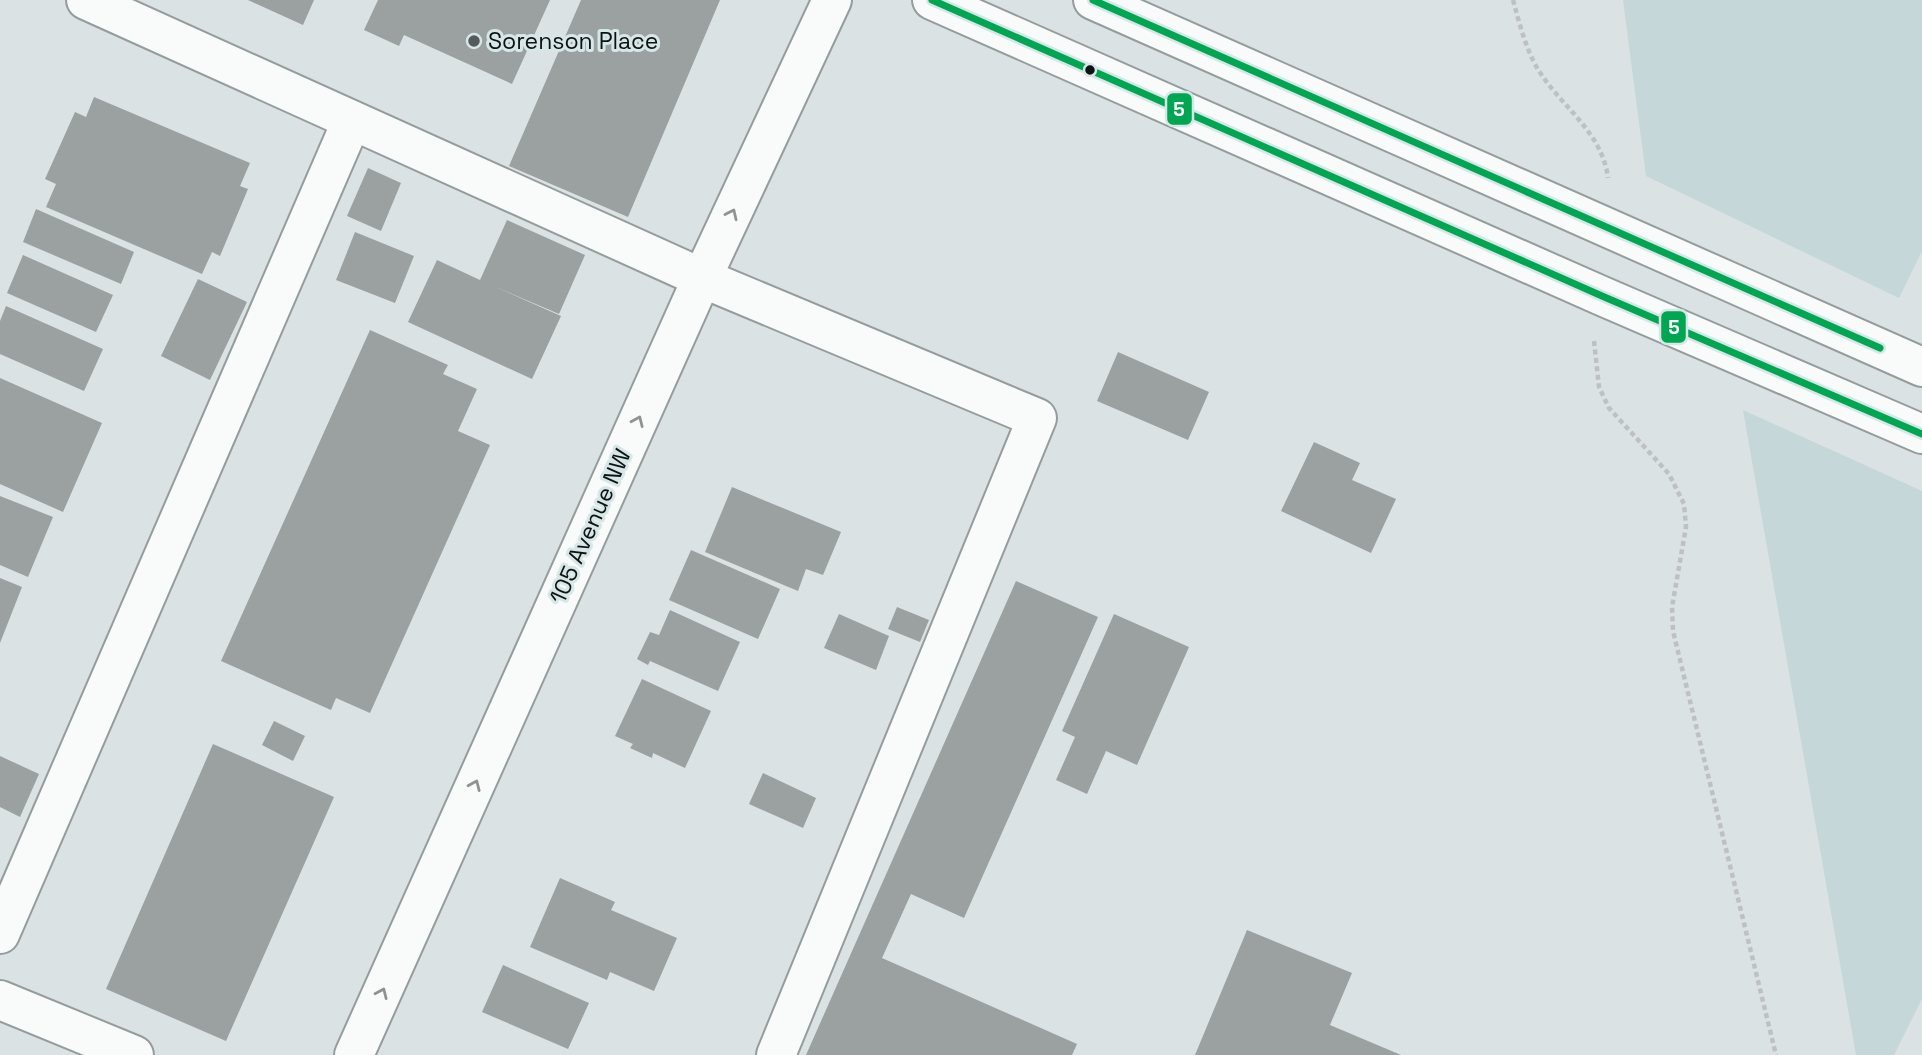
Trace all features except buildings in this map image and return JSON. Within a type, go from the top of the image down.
[{"type":"street","points":[[86,0],[702,278],[1037,418],[776,1055]]},
{"type":"street","name":"105 Avenue NW","points":[[354,1055],[702,278],[832,0]]},
{"type":"street","points":[[932,0],[1922,434]]},
{"type":"street","points":[[1093,0],[1151,12],[1608,228],[1918,356]]},
{"type":"street","points":[[0,934],[352,120]]},
{"type":"street","points":[[0,1000],[134,1055]]},
{"type":"path","points":[[1513,0],[1521,31],[1536,66],[1556,94],[1594,136],[1606,164],[1611,197],[1608,228]]},
{"type":"path","points":[[1602,296],[1592,324],[1599,387],[1609,408],[1669,474],[1684,504],[1686,527],[1672,607],[1673,631],[1776,1055]]},
{"type":"shaded area","points":[[1623,0],[1922,0],[1922,251],[1899,298],[1646,176]]},
{"type":"shaded area","points":[[1743,410],[1922,491],[1922,999],[1894,1055],[1856,1055]]},
{"type":"transit line","name":"5","points":[[932,0],[1922,434]]},
{"type":"transit line","name":"5","points":[[1093,0],[1880,348]]},
{"type":"place","name":"Sorenson Place","points":[[474,41]]}]
